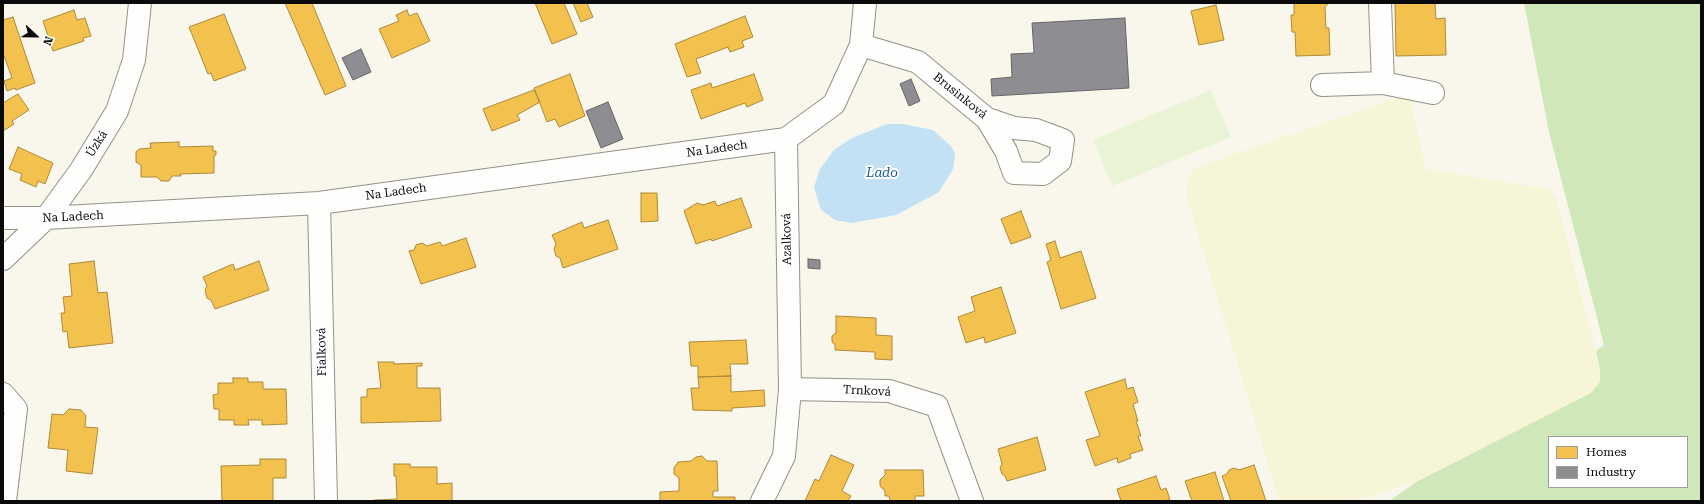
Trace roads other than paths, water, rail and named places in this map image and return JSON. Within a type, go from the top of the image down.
[{"type":"street","name":"Úzká","points":[[3,259],[46,218],[81,170],[117,111],[134,60],[140,3]]},
{"type":"street","points":[[786,139],[834,104],[861,45],[865,3]]},
{"type":"street","points":[[1380,3],[1383,83]]},
{"type":"street","name":"Brusinková","points":[[861,45],[918,62],[987,119],[1006,150],[1014,174],[1043,174],[1060,161],[1063,140],[1036,130],[1014,128],[987,119]]},
{"type":"street","points":[[1322,85],[1383,83],[1433,93]]},
{"type":"street","name":"Na Ladech","points":[[3,218],[46,218],[319,203],[786,139]]},
{"type":"street","name":"Azalková","points":[[762,501],[784,456],[790,389],[786,139]]},
{"type":"street","name":"Fialková","points":[[319,203],[326,501]]},
{"type":"street","name":"Trnková","points":[[790,389],[889,390],[937,406],[972,501]]},
{"type":"street","points":[[3,394],[16,409],[5,501]]},
{"type":"water","name":"Lado","points":[[887,124],[903,124],[933,130],[951,146],[955,154],[953,169],[939,192],[896,215],[852,223],[835,220],[821,210],[814,187],[820,169],[834,150],[852,138]]}]
